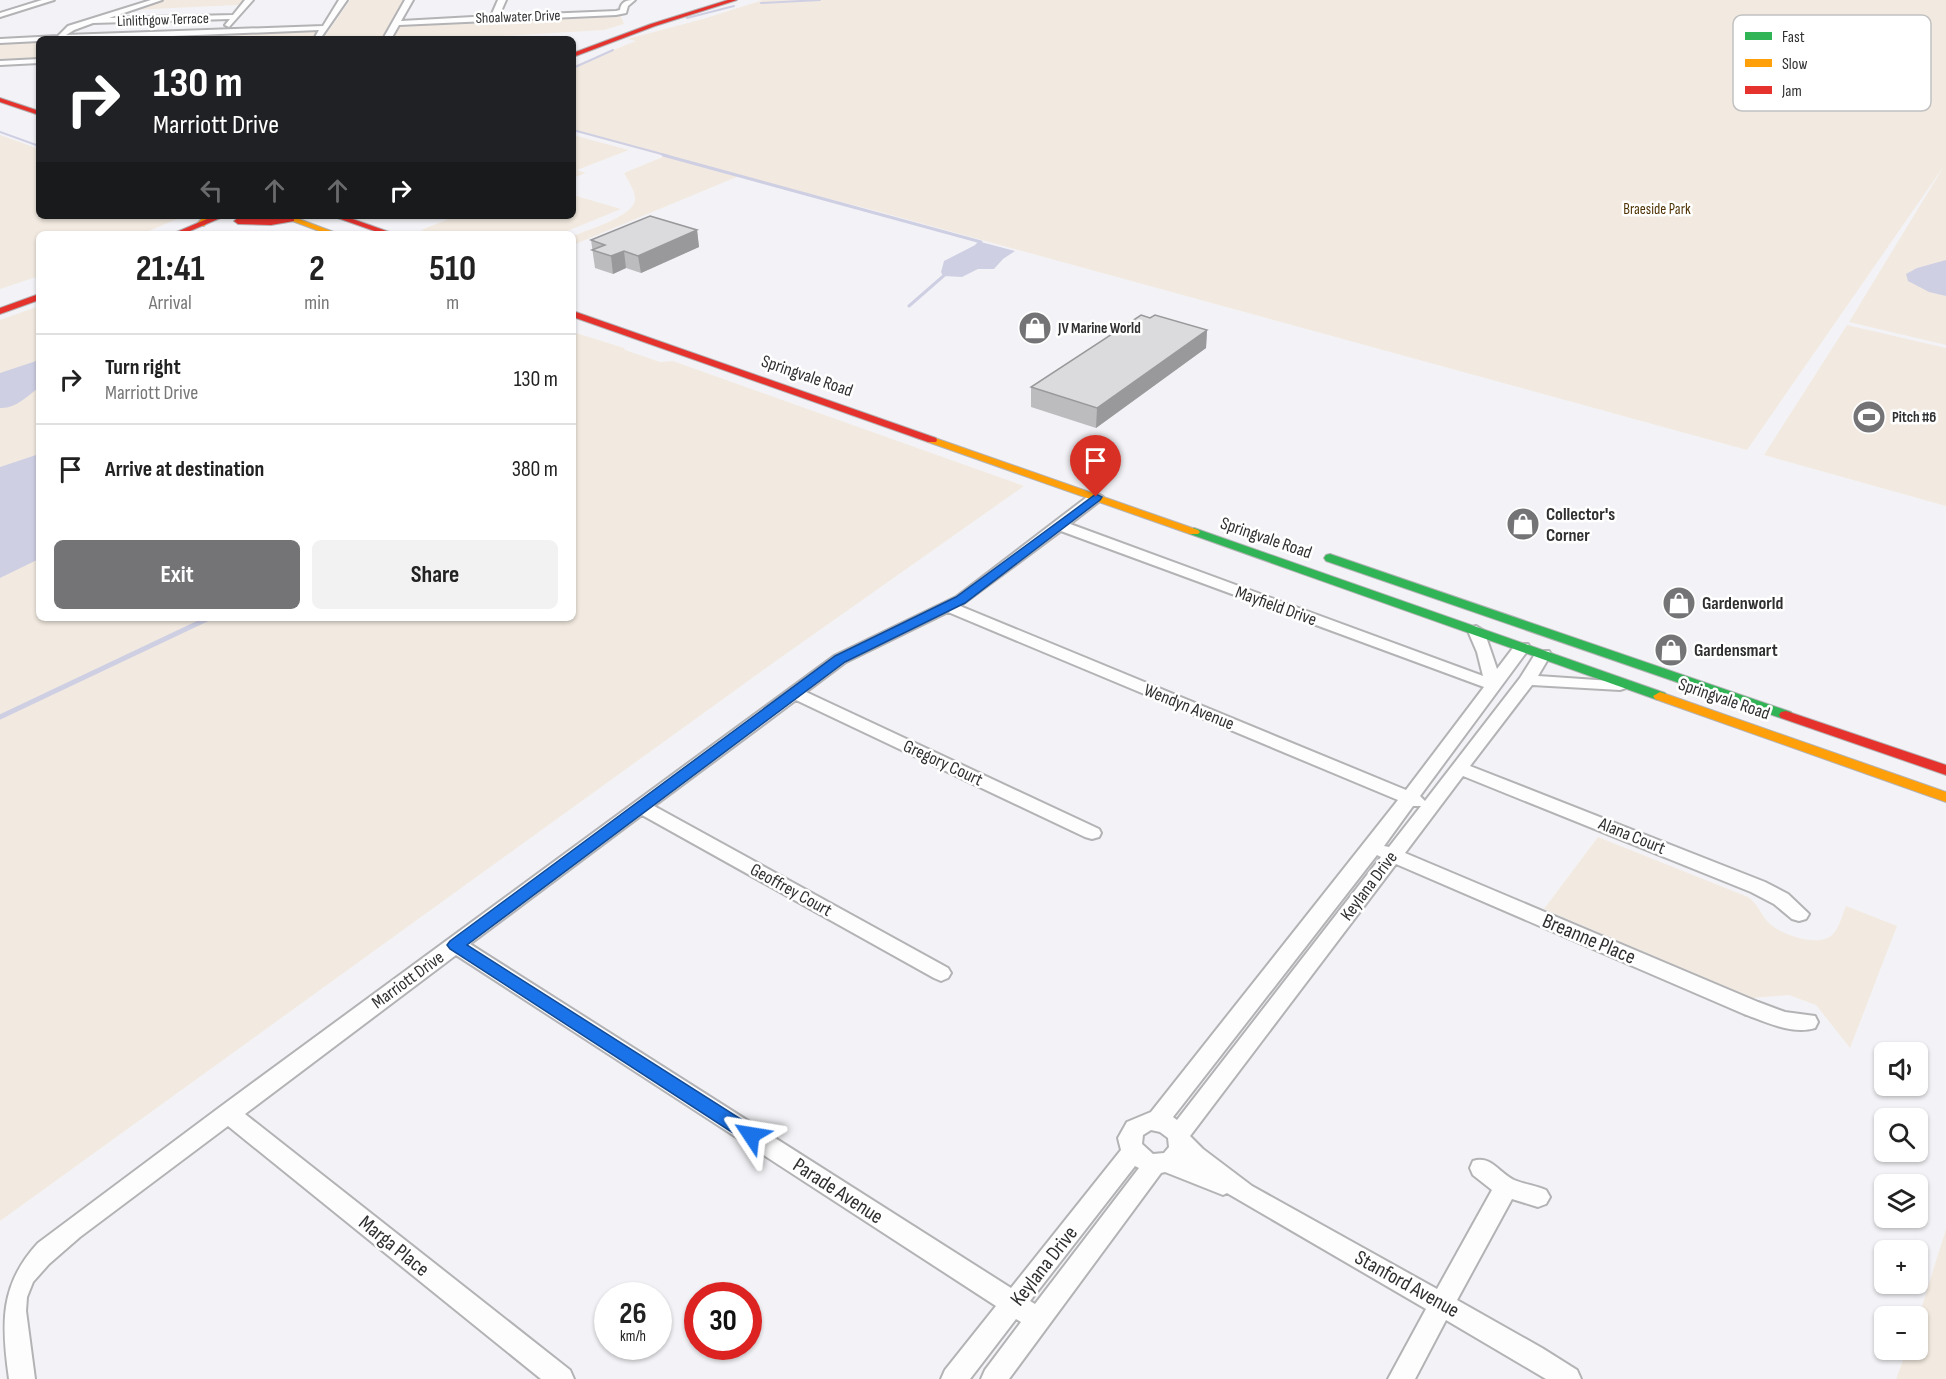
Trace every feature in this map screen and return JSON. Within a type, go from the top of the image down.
[{"type":"main road","points":[[576,54],[636,31],[734,0]]},
{"type":"main road","points":[[0,99],[36,112]]},
{"type":"main road","points":[[186,231],[205,225],[244,219]]},
{"type":"main road","points":[[293,219],[327,231]]},
{"type":"main road","points":[[345,219],[382,231]]},
{"type":"main road","points":[[0,297],[36,284]]},
{"type":"main road","points":[[0,311],[36,298]]},
{"type":"main road","name":"Springvale Road","points":[[576,315],[1946,797]]},
{"type":"main road","name":"Springvale Road","points":[[1322,555],[1946,770]]},
{"type":"main road","name":"Keylana Drive","points":[[1522,647],[1536,629]]},
{"type":"main road","name":"Keylana Drive","points":[[1543,654],[1555,635]]},
{"type":"street","points":[[0,6],[18,8],[37,0]]},
{"type":"street","points":[[0,13],[50,0]]},
{"type":"street","points":[[63,36],[61,35],[71,28],[158,0]]},
{"type":"street","points":[[224,31],[249,0]]},
{"type":"street","points":[[319,36],[343,0]]},
{"type":"street","points":[[389,36],[409,0]]},
{"type":"street","points":[[494,18],[502,0]]},
{"type":"street","name":"Shoalwater Drive","points":[[396,23],[619,13],[623,12],[627,2],[632,0]]},
{"type":"street","name":"Linlithgow Terrace","points":[[92,21],[234,17]]},
{"type":"street","points":[[111,36],[323,28]]},
{"type":"street","points":[[0,41],[36,39]]},
{"type":"street","points":[[0,63],[36,61]]},
{"type":"street","name":"Marriott Drive","points":[[22,1379],[7,1310],[19,1282],[39,1258],[129,1186],[848,654],[948,608],[1096,497]]},
{"type":"street","name":"Mayfield Drive","points":[[1059,525],[1493,685]]},
{"type":"street","name":"Wendyn Avenue","points":[[948,608],[1429,806]]},
{"type":"street","points":[[1476,632],[1485,652],[1493,685]]},
{"type":"street","name":"Keylana Drive","points":[[1157,1121],[1373,847],[1522,647]]},
{"type":"street","name":"Keylana Drive","points":[[1180,1139],[1429,806],[1527,680],[1543,654]]},
{"type":"street","points":[[1527,680],[1630,685]]},
{"type":"street","name":"Gregory Court","points":[[794,693],[1092,833]]},
{"type":"street","name":"Alana Court","points":[[1459,768],[1758,887],[1781,899],[1799,914]]},
{"type":"street","name":"Geoffrey Court","points":[[641,807],[941,973]]},
{"type":"street","name":"Breanne Place","points":[[1373,847],[1751,1008],[1784,1020],[1808,1022]]},
{"type":"street","name":"Parade Avenue","points":[[456,945],[1039,1320]]},
{"type":"street","name":"Marga Place","points":[[228,1113],[561,1379]]},
{"type":"street","points":[[1149,1121],[1157,1121],[1166,1124],[1180,1139],[1178,1155],[1161,1164],[1139,1158],[1133,1152],[1130,1139],[1136,1127],[1149,1121]]},
{"type":"street","name":"Stanford Avenue","points":[[1180,1139],[1195,1156],[1244,1192],[1533,1356],[1568,1379]]},
{"type":"street","name":"Keylana Drive","points":[[954,1379],[1133,1152]]},
{"type":"street","name":"Keylana Drive","points":[[994,1379],[1161,1164]]},
{"type":"street","name":"Stanford Avenue","points":[[1161,1164],[1244,1192]]},
{"type":"street","points":[[1481,1168],[1506,1188],[1538,1197]]},
{"type":"street","points":[[1401,1379],[1506,1188]]},
{"type":"green space","points":[[162,0],[243,0],[238,5],[132,10]]},
{"type":"green space","points":[[350,0],[407,0],[387,36],[325,36]]},
{"type":"green space","name":"Braeside Park","points":[[763,0],[1946,0],[1946,345],[1849,322],[1944,166],[1747,450],[869,209],[739,176],[576,244],[576,235],[619,217],[633,205],[634,192],[624,173],[665,156],[576,132],[576,65],[636,41],[627,39]]},
{"type":"green space","points":[[620,14],[624,24],[604,30],[503,36],[393,36],[399,24]]},
{"type":"green space","points":[[319,29],[316,36],[169,36]]},
{"type":"green space","points":[[36,42],[36,60],[0,62],[0,44]]},
{"type":"green space","points":[[0,135],[36,148],[36,219],[177,219],[149,231],[36,231],[36,277],[0,289]]},
{"type":"green space","points":[[576,136],[629,150],[577,170],[586,173],[576,177]]},
{"type":"green space","points":[[576,196],[621,209],[567,231],[421,230],[448,219],[576,219]]},
{"type":"green space","points":[[36,307],[36,621],[576,621],[576,333],[660,362],[673,361],[1024,486],[773,663],[0,1221],[0,320]]},
{"type":"green space","name":"Pitch #6","points":[[1847,325],[1946,348],[1946,506],[1764,455]]},
{"type":"green space","points":[[1598,837],[1748,897],[1773,927],[1799,938],[1818,940],[1832,935],[1846,906],[1897,926],[1850,1048],[1816,1005],[1789,995],[1752,998],[1544,909]]},
{"type":"green space","points":[[1946,1229],[1946,1379],[1896,1379],[1903,1360],[1928,1360],[1928,1306],[1922,1306],[1926,1294],[1928,1294],[1928,1287]]},
{"type":"water","points":[[981,242],[1015,251],[994,269],[978,269],[962,277],[943,276],[941,272],[944,261]]},
{"type":"water","points":[[1946,260],[1946,296],[1929,292],[1908,281],[1906,274],[1917,268]]},
{"type":"water","points":[[36,361],[36,390],[16,404],[0,408],[0,373]]},
{"type":"water","points":[[36,455],[36,560],[0,578],[0,467]]},
{"type":"building","points":[[650,216],[697,230],[638,256],[624,251],[611,256],[592,250],[605,245],[591,240]]},
{"type":"building","points":[[1141,315],[1150,318],[1155,315],[1207,330],[1097,408],[1031,387]]},
{"type":"waterway","points":[[761,3],[820,0]]},
{"type":"waterway","points":[[687,18],[734,6]]},
{"type":"waterway","points":[[576,67],[613,50]]},
{"type":"waterway","points":[[576,131],[669,156]]},
{"type":"waterway","points":[[0,132],[36,145]]},
{"type":"waterway","points":[[663,155],[981,242],[977,245]]},
{"type":"waterway","points":[[909,306],[948,272]]},
{"type":"waterway","points":[[0,717],[203,621]]},
{"type":"traffic: fast","points":[[1194,532],[1660,696]]},
{"type":"traffic: fast","points":[[1330,558],[1786,715]]},
{"type":"traffic: slow","points":[[201,224],[205,219]]},
{"type":"traffic: slow","points":[[292,219],[326,231]]},
{"type":"traffic: slow","points":[[932,440],[1194,532]]},
{"type":"traffic: slow","points":[[1660,696],[1946,797]]},
{"type":"traffic: jam","points":[[576,54],[653,25],[734,0]]},
{"type":"traffic: jam","points":[[0,100],[36,112]]},
{"type":"traffic: jam","points":[[184,231],[214,219]]},
{"type":"traffic: jam","points":[[238,221],[271,222],[291,219]]},
{"type":"traffic: jam","points":[[345,219],[382,231]]},
{"type":"traffic: jam","points":[[0,311],[36,298]]},
{"type":"traffic: jam","points":[[576,315],[932,440]]},
{"type":"traffic: jam","points":[[1786,715],[1946,770]]},
{"type":"place","name":"JV Marine World","points":[[1035,328]]},
{"type":"place","name":"Pitch #6","points":[[1869,417]]},
{"type":"place","name":"Collector's Corner","points":[[1523,524]]},
{"type":"place","name":"Gardenworld","points":[[1679,603]]},
{"type":"place","name":"Gardensmart","points":[[1671,650]]},
{"type":"route","points":[[751,1135],[456,945],[840,659],[945,610],[961,600],[1096,497]]}]
